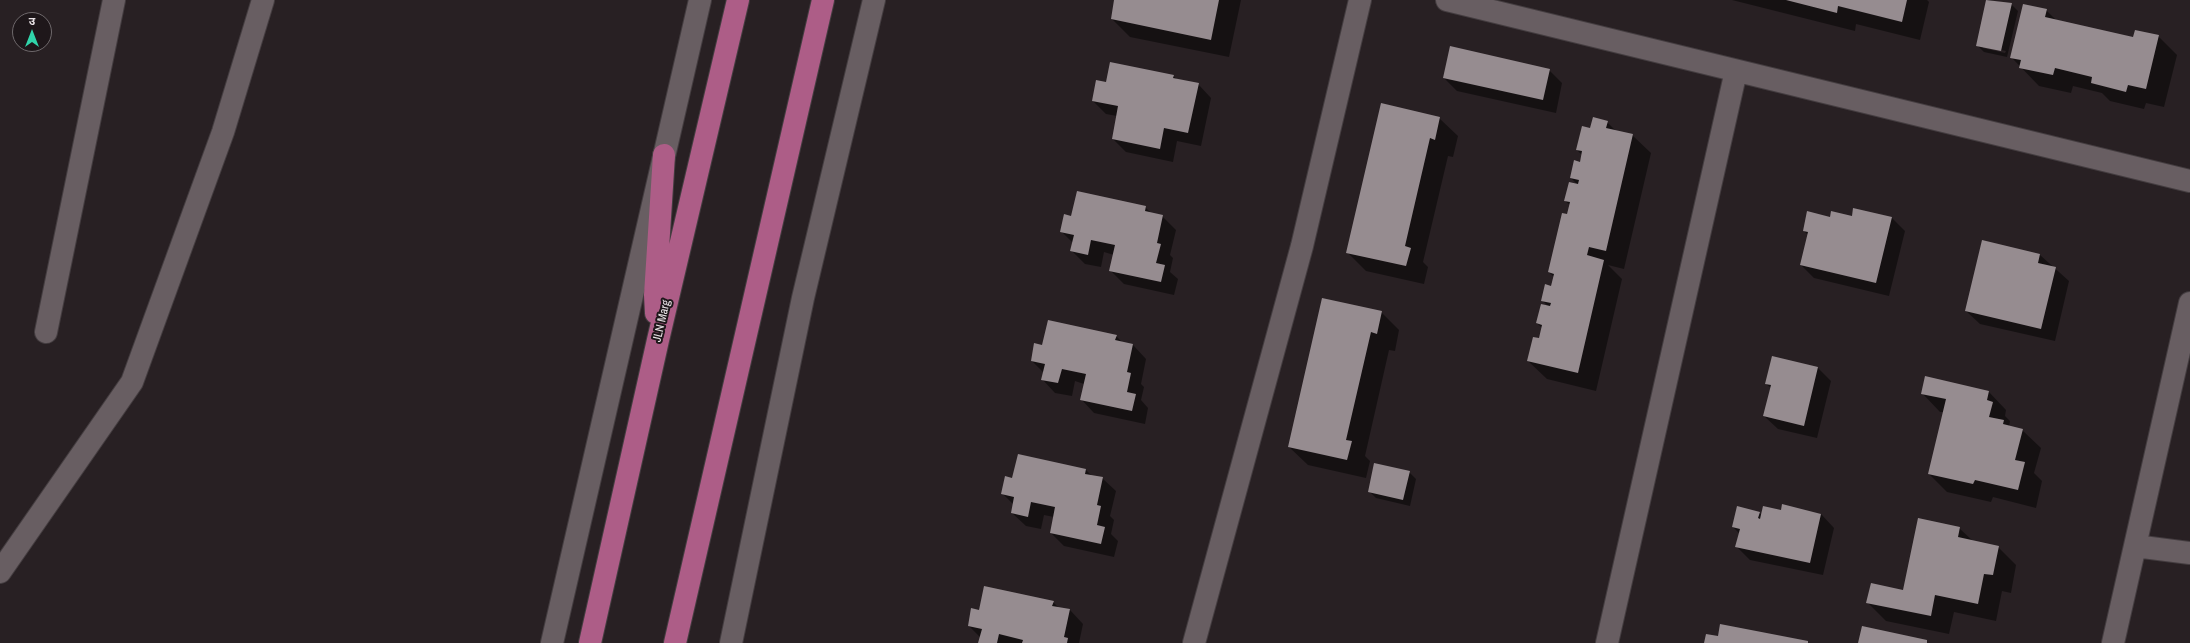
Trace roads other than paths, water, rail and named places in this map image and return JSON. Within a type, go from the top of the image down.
[{"type":"main road","name":"JLN Marg","points":[[590,643],[658,340],[738,0]]},
{"type":"main road","points":[[675,643],[823,0]]},
{"type":"main road","points":[[658,340],[655,295],[664,155]]},
{"type":"street","points":[[46,332],[114,0]]},
{"type":"street","points":[[0,572],[132,382],[223,132],[263,0]]},
{"type":"street","points":[[552,643],[700,0]]},
{"type":"street","points":[[731,643],[803,298],[874,0]]},
{"type":"street","points":[[1194,643],[1302,246],[1360,0]]},
{"type":"street","points":[[1447,0],[2190,181]]},
{"type":"street","points":[[1606,643],[1736,71]]},
{"type":"street","points":[[2113,643],[2190,303]]},
{"type":"street","points":[[2136,546],[2190,553]]}]
